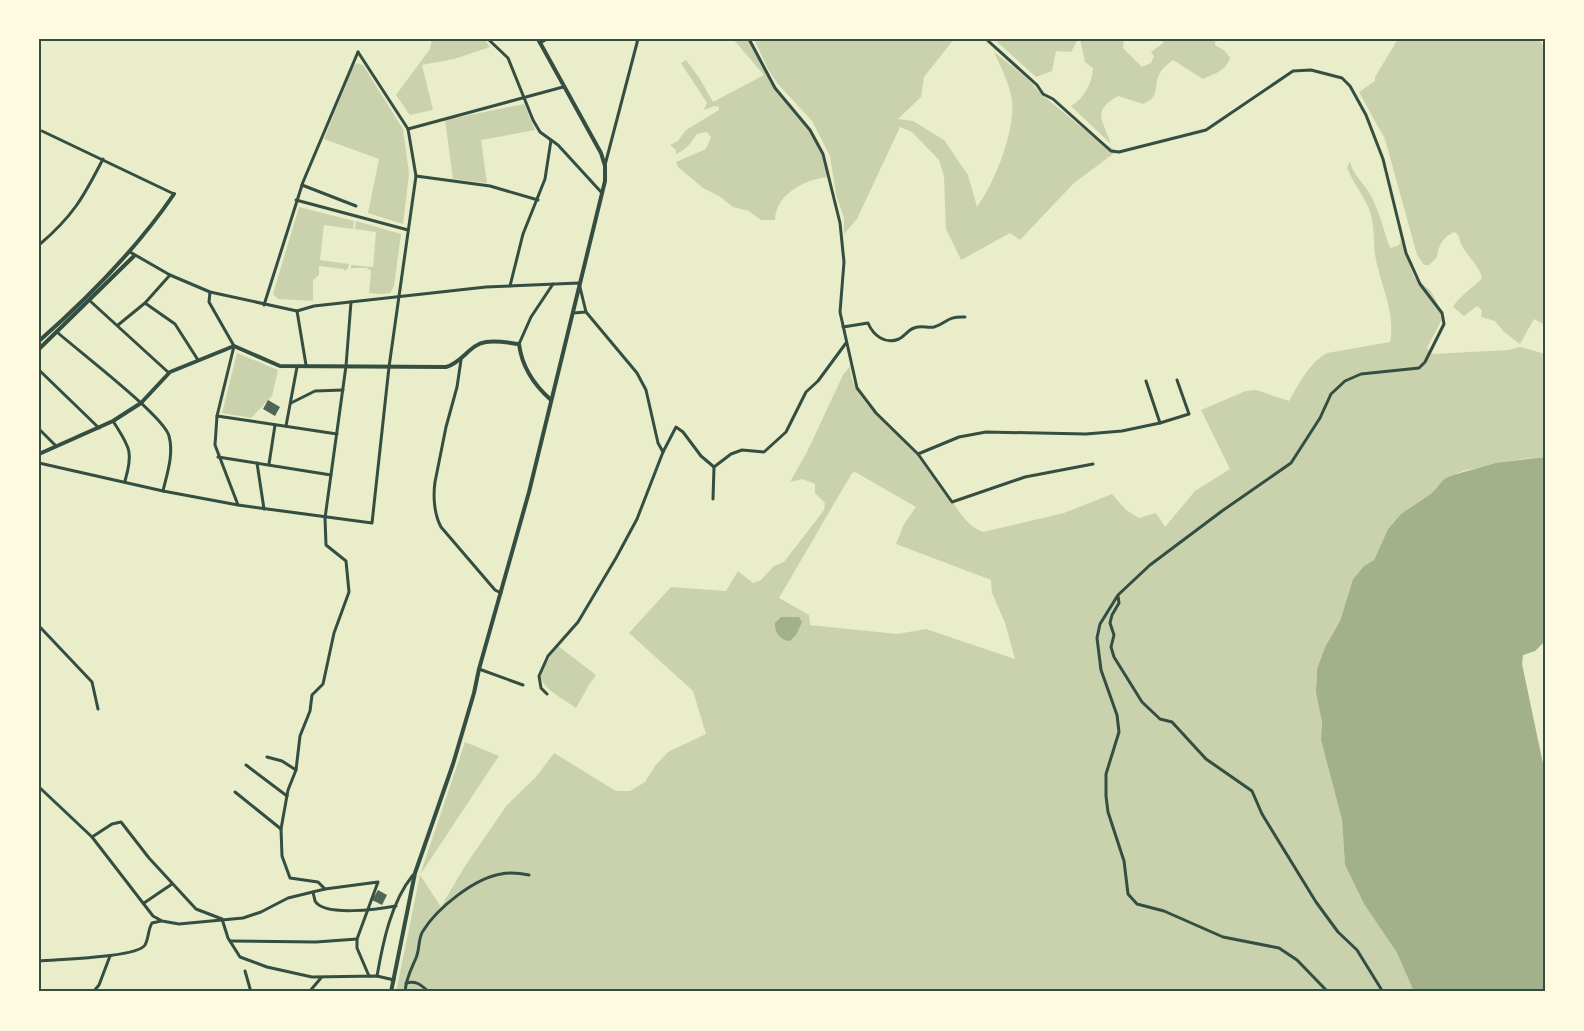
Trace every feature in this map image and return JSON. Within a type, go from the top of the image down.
[{"type":"main road","points":[[391,992],[414,873],[453,764],[474,693],[603,194],[605,166],[601,153],[539,41]]},
{"type":"main road","points":[[39,341],[130,252],[153,225],[174,194]]},
{"type":"main road","points":[[39,349],[134,256]]},
{"type":"main road","points":[[39,454],[113,421],[141,403],[169,373],[234,346],[274,365],[446,367],[454,365],[472,349],[485,342],[519,344],[520,354],[528,373],[535,384],[551,400]]},
{"type":"street","points":[[488,39],[508,58],[537,126],[544,136],[551,140],[603,194]]},
{"type":"street","points":[[539,41],[547,39]]},
{"type":"street","points":[[605,166],[638,39]]},
{"type":"street","points":[[749,39],[775,88],[810,130],[823,154],[840,223],[844,262],[840,312],[846,343],[857,388],[876,413],[918,454],[952,502],[1025,477],[1093,464]]},
{"type":"street","points":[[986,39],[1037,85],[1043,94],[1053,99],[1096,140],[1111,151],[1119,152],[1206,130],[1293,71],[1311,70],[1342,78],[1350,86],[1366,116],[1383,159],[1406,253],[1420,284],[1442,313],[1444,324],[1425,362],[1419,368],[1361,374],[1345,381],[1331,393],[1320,418],[1291,464],[1159,558],[1118,595],[1100,624],[1097,638],[1101,669],[1118,715],[1119,732],[1106,774],[1106,796],[1108,812],[1124,861],[1128,894],[1137,904],[1164,911],[1223,937],[1279,948],[1297,960],[1328,992]]},
{"type":"street","points":[[39,464],[238,505],[372,523],[389,367],[416,176],[408,129],[358,52],[296,200],[264,305]]},
{"type":"street","points":[[408,129],[563,87]]},
{"type":"street","points":[[42,131],[174,194]]},
{"type":"street","points":[[510,286],[523,234],[545,179],[551,140]]},
{"type":"street","points":[[39,245],[70,216],[81,202],[104,159]]},
{"type":"street","points":[[416,176],[490,186],[538,200]]},
{"type":"street","points":[[302,185],[356,206]]},
{"type":"street","points":[[296,200],[408,230]]},
{"type":"street","points":[[130,252],[170,275],[210,292],[297,311],[314,306],[399,296],[510,286],[579,283],[586,312],[638,373],[646,390],[658,443],[663,452]]},
{"type":"street","points":[[118,325],[145,303],[170,275]]},
{"type":"street","points":[[519,344],[531,318],[553,284]]},
{"type":"street","points":[[210,292],[209,302],[234,346],[217,416],[215,445],[238,505]]},
{"type":"street","points":[[86,297],[169,373]]},
{"type":"street","points":[[325,889],[322,883],[290,878],[282,856],[281,829],[287,796],[296,770],[300,736],[310,711],[312,695],[322,684],[334,633],[349,592],[346,561],[326,545],[325,518],[346,366],[351,302]]},
{"type":"street","points":[[145,303],[175,324],[198,361]]},
{"type":"street","points":[[297,311],[306,366]]},
{"type":"street","points":[[572,313],[586,312]]},
{"type":"street","points":[[843,327],[868,323],[871,330],[881,339],[893,341],[918,327],[933,327],[950,318],[965,317]]},
{"type":"street","points":[[53,328],[141,403],[157,418],[169,434],[171,454],[163,491]]},
{"type":"street","points":[[714,467],[731,454],[742,450],[764,452],[786,432],[806,392],[819,381],[846,343]]},
{"type":"street","points":[[461,360],[435,482],[437,520],[495,590],[501,592]]},
{"type":"street","points":[[286,426],[297,367]]},
{"type":"street","points":[[39,370],[99,428]]},
{"type":"street","points":[[918,454],[959,438],[986,432],[1086,434],[1122,431],[1160,423],[1189,414],[1177,380]]},
{"type":"street","points":[[1146,381],[1160,423]]},
{"type":"street","points":[[291,403],[315,391],[343,390]]},
{"type":"street","points":[[217,416],[337,434]]},
{"type":"street","points":[[113,421],[127,442],[131,455],[125,481]]},
{"type":"street","points":[[269,465],[274,424]]},
{"type":"street","points":[[547,694],[541,688],[539,676],[548,656],[578,622],[616,558],[637,519],[663,452],[676,427],[683,432],[700,456],[714,467]]},
{"type":"street","points":[[39,429],[56,446]]},
{"type":"street","points":[[218,457],[331,475]]},
{"type":"street","points":[[256,463],[264,509]]},
{"type":"street","points":[[713,499],[714,467]]},
{"type":"street","points":[[1118,595],[1119,603],[1110,623],[1114,635],[1111,647],[1114,657],[1142,702],[1160,719],[1172,722],[1206,759],[1252,791],[1262,814],[1316,902],[1338,932],[1357,950],[1383,992]]},
{"type":"street","points":[[39,627],[92,682],[98,709]]},
{"type":"street","points":[[479,669],[523,685]]},
{"type":"street","points":[[267,757],[282,761],[296,770]]},
{"type":"street","points":[[246,765],[287,796]]},
{"type":"street","points":[[39,788],[92,837],[153,916],[162,921],[179,924],[243,918],[261,912],[288,898],[325,889],[378,882],[357,939],[357,948],[369,976]]},
{"type":"street","points":[[236,792],[281,829]]},
{"type":"street","points":[[92,837],[112,824],[121,822],[172,884],[196,909],[222,919]]},
{"type":"street","points":[[405,992],[407,975],[417,957],[422,932],[442,910],[483,879],[515,872],[529,875]]},
{"type":"street","points":[[378,976],[396,906],[414,873]]},
{"type":"street","points":[[144,904],[172,884]]},
{"type":"street","points":[[313,892],[315,901],[320,906],[340,910],[366,911],[396,906]]},
{"type":"street","points":[[222,919],[229,941],[240,957],[267,967],[321,978],[378,976],[394,980]]},
{"type":"street","points":[[39,961],[110,956],[138,951],[145,945],[152,923],[162,921]]},
{"type":"street","points":[[229,941],[316,942],[357,939]]},
{"type":"street","points":[[93,992],[99,985],[110,956]]},
{"type":"street","points":[[245,971],[251,992]]},
{"type":"street","points":[[309,992],[321,978]]},
{"type":"street","points":[[406,983],[412,981],[418,983],[429,992]]},
{"type":"shaded area","points":[[432,39],[484,39],[490,47],[454,59],[422,65],[433,110],[410,115],[396,95],[430,49]]},
{"type":"shaded area","points":[[733,39],[748,39],[773,82],[810,128],[822,149],[827,177],[809,181],[793,190],[780,203],[775,220],[761,220],[749,211],[733,207],[719,196],[703,188],[678,167],[676,162],[706,149],[711,137],[707,132],[697,134],[688,146],[676,154],[676,150],[670,145],[678,141],[686,130],[719,110],[719,107],[715,106],[704,110],[707,103],[681,63],[686,60],[713,102],[764,75]]},
{"type":"shaded area","points":[[754,39],[954,39],[924,77],[921,97],[898,119],[913,121],[944,140],[968,175],[977,207],[997,171],[1007,142],[1012,113],[1009,88],[994,52],[1096,139],[1117,151],[1073,184],[1020,240],[1010,233],[961,260],[946,229],[944,176],[939,160],[912,132],[900,127],[857,219],[844,234],[844,218],[836,194],[830,156],[812,121],[777,83]]},
{"type":"shaded area","points":[[994,39],[1078,39],[1071,52],[1056,51],[1052,71],[1036,77]]},
{"type":"shaded area","points":[[1080,39],[1124,39],[1123,48],[1142,67],[1151,63],[1154,56],[1151,52],[1163,43],[1164,39],[1215,39],[1215,45],[1225,51],[1230,58],[1222,69],[1203,79],[1173,60],[1160,73],[1154,95],[1149,101],[1143,104],[1118,96],[1110,101],[1104,106],[1101,117],[1111,144],[1071,106],[1083,95],[1089,85],[1093,68],[1085,62]]},
{"type":"shaded area","points":[[1398,39],[1539,39],[1545,49],[1545,325],[1534,319],[1520,344],[1504,332],[1495,321],[1481,317],[1482,310],[1477,306],[1464,316],[1453,307],[1482,278],[1457,234],[1454,232],[1444,239],[1437,257],[1429,265],[1424,265],[1417,255],[1385,139],[1359,92],[1375,81],[1375,77]]},
{"type":"shaded area","points":[[357,63],[363,65],[403,129],[409,174],[403,224],[368,213],[379,159],[324,139],[352,68]]},
{"type":"shaded area","points":[[524,104],[535,130],[481,140],[487,183],[453,179],[445,120]]},
{"type":"shaded area","points":[[1350,161],[1373,200],[1391,248],[1399,245],[1401,240],[1414,277],[1431,291],[1440,309],[1441,321],[1427,348],[1432,354],[1509,350],[1520,347],[1545,354],[1545,457],[1522,459],[1463,471],[1444,479],[1432,493],[1401,514],[1388,529],[1374,560],[1364,566],[1353,579],[1340,621],[1325,647],[1317,669],[1316,681],[1322,722],[1321,740],[1342,820],[1345,865],[1364,904],[1397,953],[1414,992],[396,992],[420,875],[441,907],[465,866],[507,805],[536,777],[554,753],[616,791],[630,791],[645,782],[668,752],[706,734],[693,691],[629,633],[671,587],[726,591],[738,571],[753,583],[761,580],[774,566],[784,562],[824,510],[825,503],[815,493],[815,484],[803,479],[790,482],[807,452],[843,375],[850,366],[856,389],[863,399],[907,443],[946,496],[977,530],[983,532],[1064,513],[1112,494],[1126,510],[1139,518],[1156,513],[1165,527],[1195,491],[1230,469],[1201,410],[1246,391],[1256,390],[1289,401],[1310,368],[1327,353],[1390,342],[1391,320],[1377,266],[1371,215],[1347,167]],"holes":[[[855,472],[916,507],[904,524],[896,544],[991,580],[992,593],[1005,623],[1015,659],[926,629],[897,634],[810,625],[809,615],[779,598],[852,473]]]},
{"type":"shaded area","points":[[299,207],[354,221],[353,229],[324,225],[320,260],[349,264],[345,271],[319,266],[319,275],[313,280],[313,301],[278,299],[273,294]]},
{"type":"shaded area","points":[[356,221],[401,234],[394,286],[390,293],[369,293],[371,271],[367,268],[351,268],[351,265],[373,267],[376,232],[355,229]]},
{"type":"shaded area","points":[[237,353],[278,370],[272,396],[251,418],[222,413]]},
{"type":"shaded area","points":[[1545,457],[1545,641],[1535,651],[1523,655],[1522,664],[1545,773],[1545,992],[1414,992],[1397,953],[1364,904],[1345,865],[1342,820],[1321,740],[1322,722],[1316,692],[1317,669],[1325,647],[1340,621],[1353,579],[1364,566],[1374,560],[1388,529],[1401,514],[1432,493],[1444,479],[1453,475],[1496,463]]},
{"type":"shaded area","points":[[781,617],[799,617],[802,622],[796,635],[790,641],[781,638],[777,633],[775,623]]},
{"type":"shaded area","points":[[558,646],[596,675],[576,708],[545,685],[542,680],[543,668]]},
{"type":"shaded area","points":[[465,742],[499,756],[420,875]]},
{"type":"building","points":[[268,400],[280,407],[275,416],[263,409]]},
{"type":"building","points":[[378,890],[387,895],[382,905],[372,900]]}]
